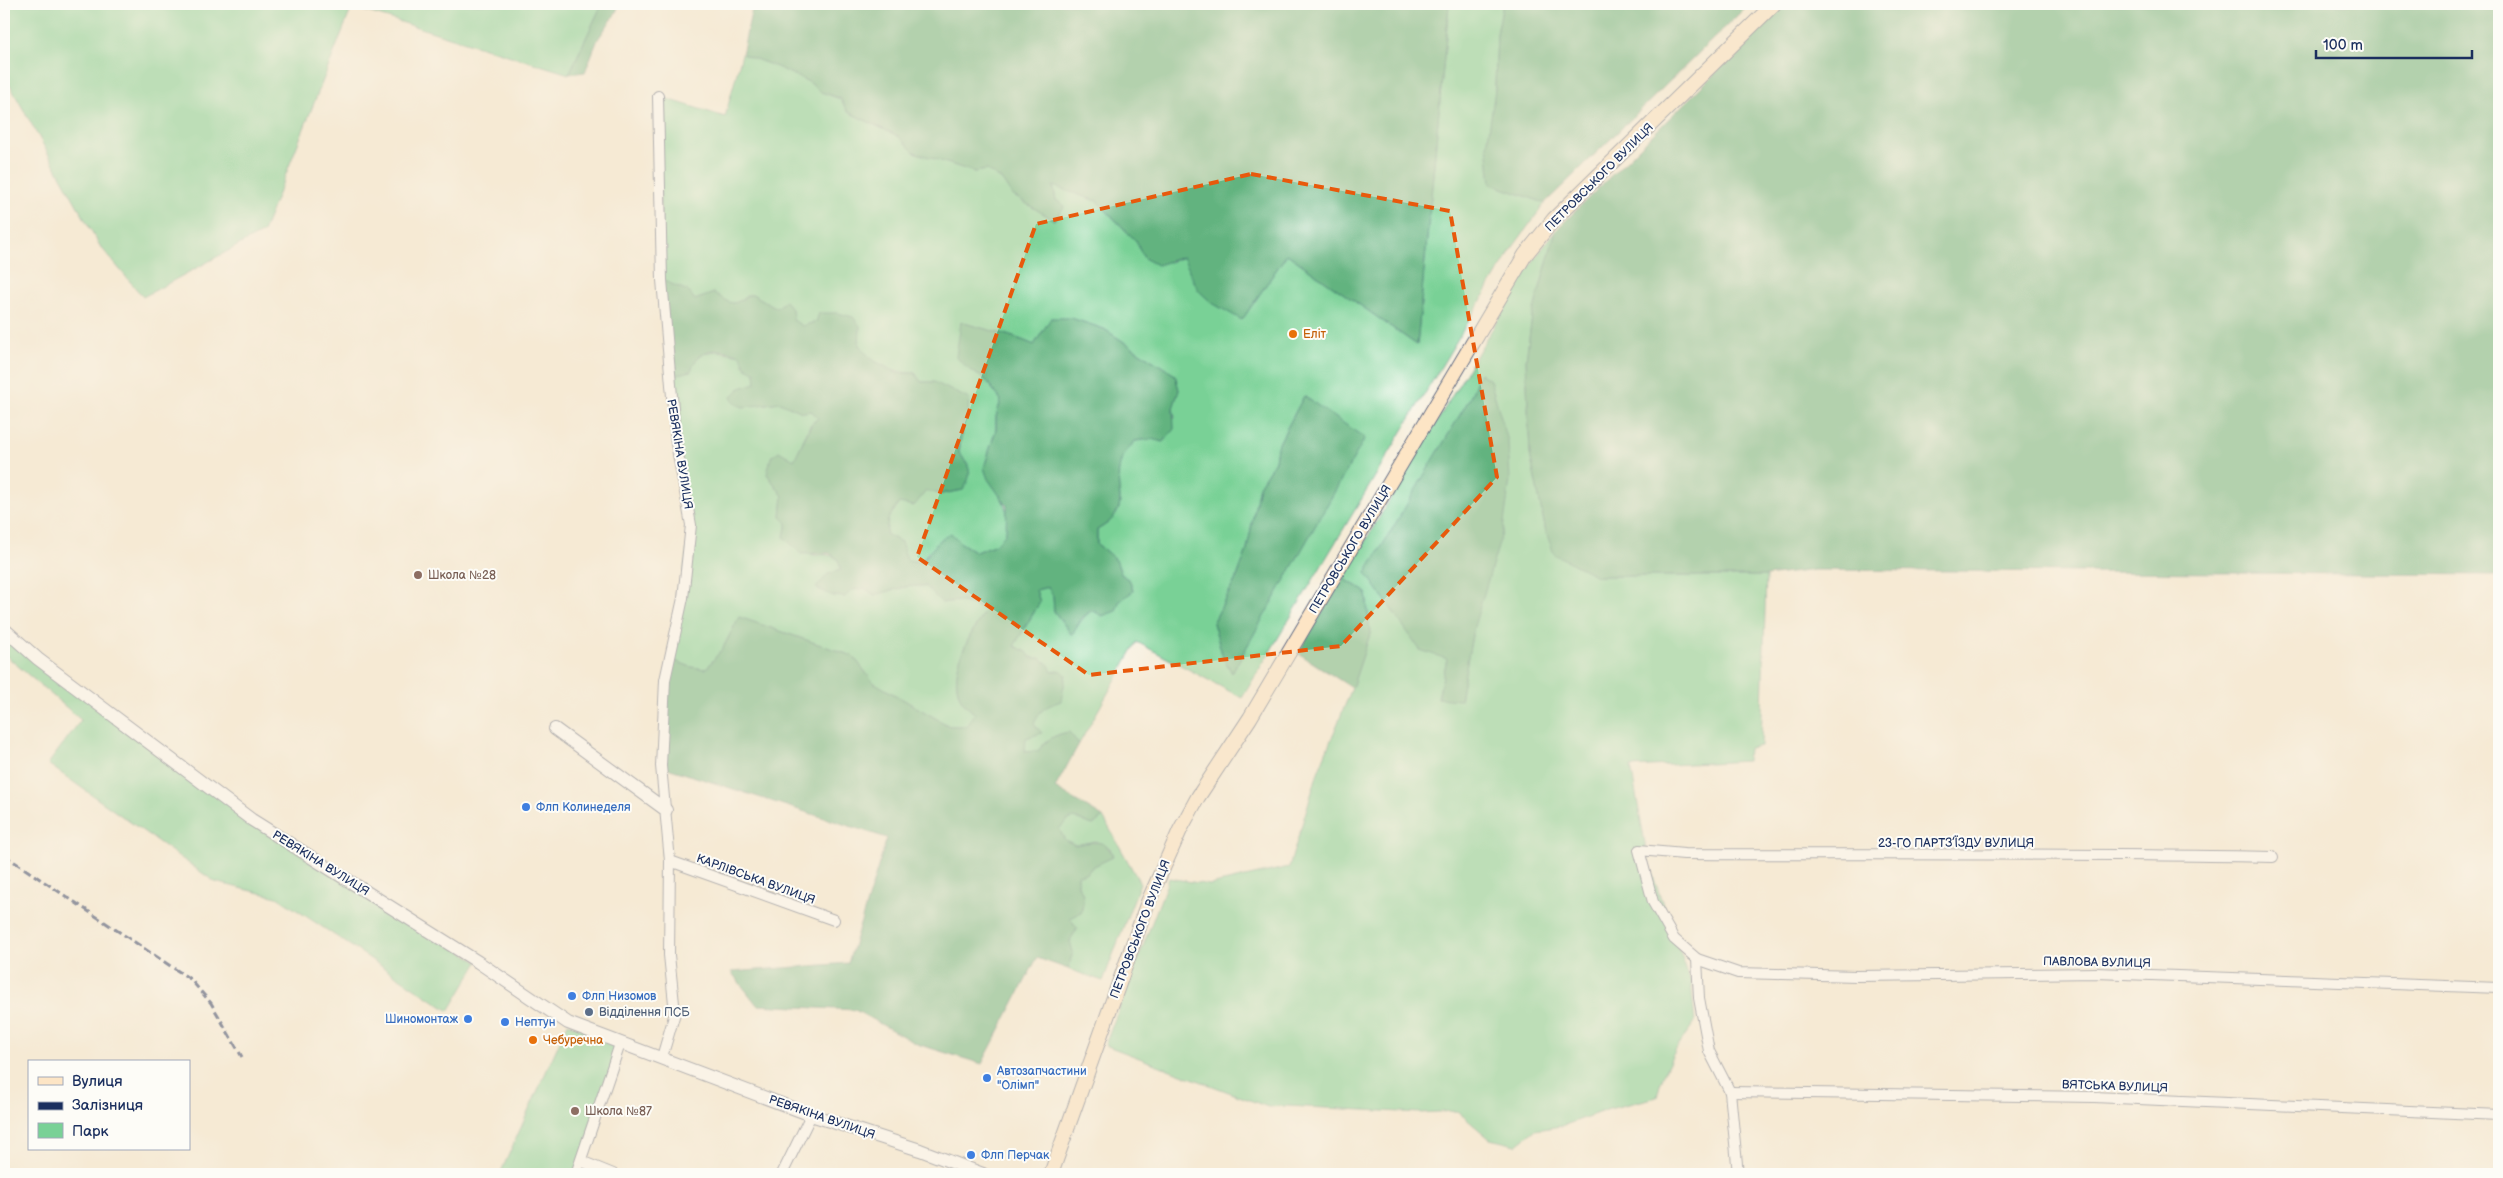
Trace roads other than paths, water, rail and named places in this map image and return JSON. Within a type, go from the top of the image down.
[{"type":"main road","name":"ПЕТРОВСЬКОГО ВУЛИЦЯ","points":[[1051,1174],[1148,902],[1180,830],[1198,797],[1250,718],[1525,256],[1554,219],[1774,4]]},
{"type":"street","name":"РЕВЯКІНА ВУЛИЦЯ","points":[[658,96],[662,280],[676,443],[691,525],[683,598],[665,680],[661,766],[670,861],[668,955],[675,1012],[662,1057]]},
{"type":"street","name":"РЕВЯКІНА ВУЛИЦЯ","points":[[4,629],[38,659],[252,820],[478,962],[568,1022],[620,1044],[662,1057],[811,1115],[920,1150],[983,1174]]},
{"type":"street","points":[[555,729],[666,810]]},
{"type":"street","name":"23-ГО ПАРТЗ’ЇЗДУ ВУЛИЦЯ","points":[[1697,960],[1674,939],[1653,902],[1639,850],[1694,854],[1955,856],[2102,854],[2273,857]]},
{"type":"street","name":"КАРЛІВСЬКА ВУЛИЦЯ","points":[[670,861],[834,920]]},
{"type":"street","points":[[1697,960],[1699,998],[1709,1051],[1730,1092],[1738,1174]]},
{"type":"street","name":"ПАВЛОВА ВУЛИЦЯ","points":[[1697,960],[1738,973],[1857,976],[2096,973],[2499,988]]},
{"type":"street","points":[[576,1174],[620,1044]]},
{"type":"street","name":"ВЯТСЬКА ВУЛИЦЯ","points":[[1730,1092],[2094,1097],[2499,1115]]},
{"type":"street","points":[[782,1174],[811,1115]]},
{"type":"street","points":[[581,1160],[613,1174]]},
{"type":"railway","points":[[4,855],[190,979],[211,1003],[242,1057]]},
{"type":"place","name":"Еліт","points":[[1293,334]]},
{"type":"place","name":"Школа №28","points":[[418,575]]},
{"type":"place","name":"Флп Колинеделя","points":[[526,807]]},
{"type":"place","name":"Флп Низомов","points":[[572,996]]},
{"type":"place","name":"Відділення ПСБ","points":[[589,1012]]},
{"type":"place","name":"Шиномонтаж","points":[[468,1019]]},
{"type":"place","name":"Нептун","points":[[505,1022]]},
{"type":"place","name":"Чебуречна","points":[[533,1040]]},
{"type":"place","name":"Автозапчастини \"Олімп\"","points":[[987,1078]]},
{"type":"place","name":"Школа №87","points":[[575,1111]]},
{"type":"place","name":"Флп Перчак","points":[[971,1155]]}]
